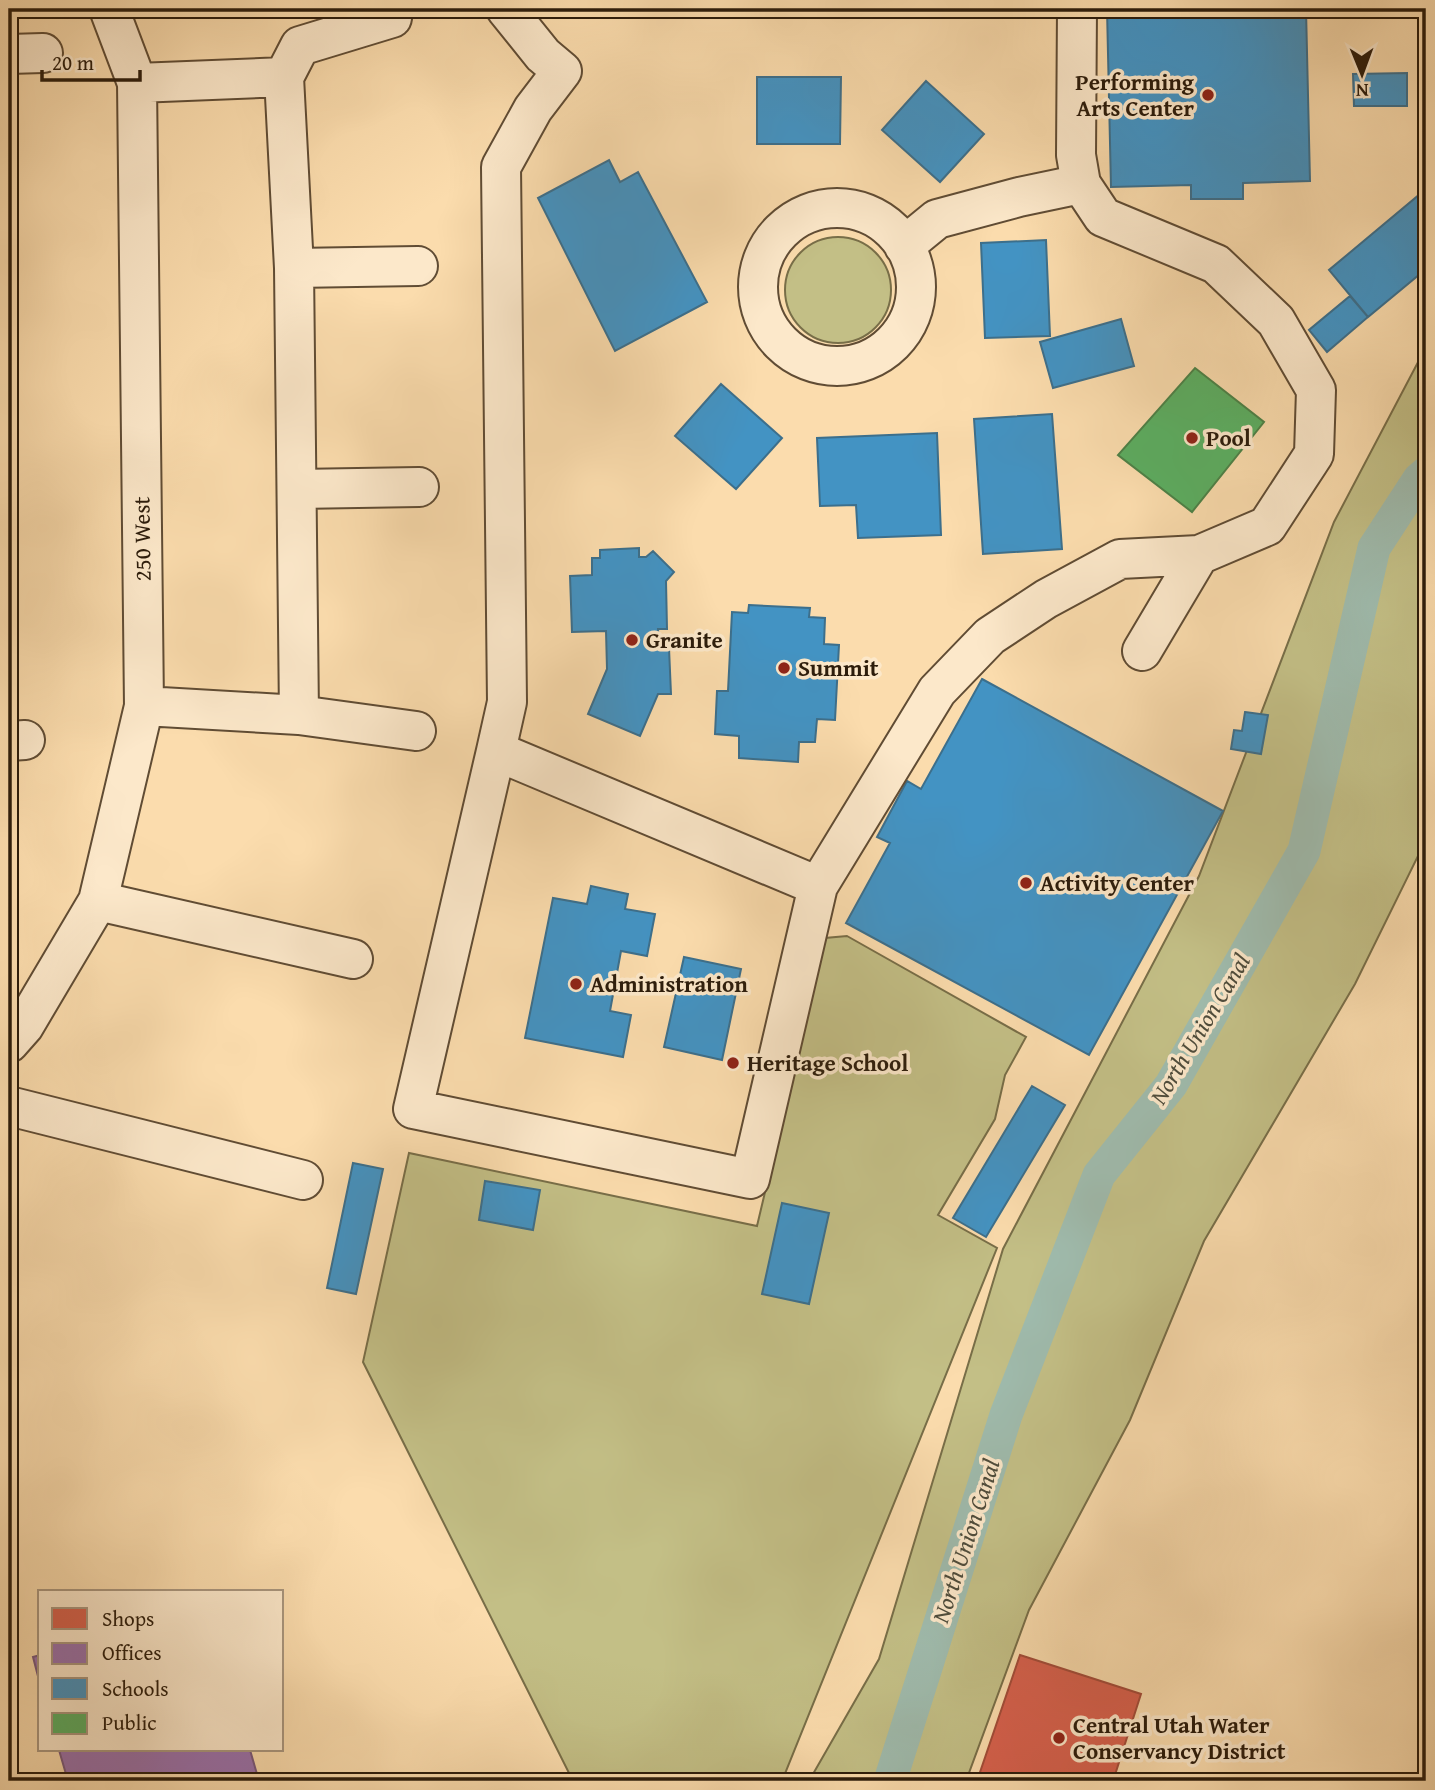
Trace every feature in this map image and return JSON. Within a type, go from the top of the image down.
[{"type":"street","name":"250 West","points":[[9,1043],[24,1026],[99,901],[144,706],[137,83],[109,9]]},
{"type":"street","points":[[506,9],[543,55],[562,71],[533,109],[501,167],[507,702],[413,1109],[750,1179],[818,886],[937,691],[990,636],[1046,599],[1120,559],[1199,555],[1267,526],[1314,454],[1316,390],[1276,321],[1216,264],[1103,217],[1081,184],[1076,155],[1077,9]]},
{"type":"street","points":[[299,715],[294,268],[284,77],[300,46],[392,18]]},
{"type":"street","points":[[137,83],[284,77]]},
{"type":"street","points":[[904,246],[937,219],[1081,184]]},
{"type":"street","points":[[827,209],[849,209],[871,216],[890,229],[904,246],[913,267],[916,289],[912,311],[902,331],[888,348],[868,359],[846,366],[824,365],[802,358],[783,346],[769,329],[760,308],[757,286],[761,264],[771,244],[795,221],[805,215],[827,209]]},
{"type":"street","points":[[294,268],[418,266]]},
{"type":"street","points":[[297,489],[419,487]]},
{"type":"street","points":[[1142,651],[1199,555]]},
{"type":"street","points":[[144,706],[299,715],[416,732]]},
{"type":"street","points":[[496,751],[818,886]]},
{"type":"street","points":[[99,901],[353,959]]},
{"type":"street","points":[[9,1106],[303,1180]]},
{"type":"shaded area","points":[[838,237],[858,241],[875,253],[887,270],[891,290],[887,310],[875,327],[858,339],[838,343],[818,339],[801,327],[789,310],[785,290],[789,270],[801,253],[818,241]]},
{"type":"shaded area","points":[[1426,347],[1426,824],[1419,854],[1355,984],[1204,1241],[1130,1420],[1029,1610],[966,1781],[809,1781],[879,1659],[1003,1249],[1199,876],[1334,522]]},
{"type":"shaded area","points":[[847,936],[1026,1037],[1005,1075],[995,1119],[938,1215],[997,1248],[782,1781],[573,1781],[363,1362],[409,1153],[757,1226],[825,938]]},
{"type":"building: Shops","name":"Central Utah Water Conservancy District","points":[[1020,1655],[1141,1694],[1113,1781],[977,1781]]},
{"type":"building: Offices","points":[[38,1656],[38,1676],[33,1657]]},
{"type":"building: Offices","points":[[60,1752],[251,1752],[259,1781],[68,1781]]},
{"type":"building: Schools","name":"Performing Arts Center","points":[[1107,9],[1306,9],[1310,181],[1243,183],[1243,199],[1191,199],[1191,185],[1111,187]]},
{"type":"building: Schools","points":[[1407,73],[1407,106],[1354,106],[1353,74]]},
{"type":"building: Schools","points":[[757,77],[841,77],[840,144],[757,144]]},
{"type":"building: Schools","points":[[926,81],[984,134],[940,182],[882,130]]},
{"type":"building: Schools","points":[[609,160],[620,182],[638,172],[707,302],[615,351],[538,198]]},
{"type":"building: Schools","points":[[1426,189],[1426,269],[1368,317],[1329,270]]},
{"type":"building: Schools","points":[[1046,240],[1050,336],[985,338],[981,243]]},
{"type":"building: Schools","points":[[1350,296],[1368,317],[1327,352],[1309,330]]},
{"type":"building: Schools","points":[[1121,319],[1134,366],[1053,388],[1040,342]]},
{"type":"building: Schools","points":[[721,384],[782,438],[736,489],[675,436]]},
{"type":"building: Schools","points":[[1052,414],[1062,549],[983,554],[974,419]]},
{"type":"building: Schools","points":[[937,433],[941,535],[858,538],[856,505],[820,506],[817,438]]},
{"type":"building: Schools","name":"Granite","points":[[639,548],[639,557],[646,557],[653,551],[674,572],[666,581],[667,629],[658,629],[659,649],[669,648],[671,694],[658,694],[640,736],[588,714],[607,669],[606,631],[572,632],[570,576],[592,575],[592,558],[600,558],[600,550]]},
{"type":"building: Schools","name":"Summit","points":[[749,605],[810,608],[809,617],[825,618],[824,644],[839,645],[835,720],[817,719],[815,742],[799,742],[798,762],[739,758],[739,736],[715,734],[717,691],[728,691],[732,612],[748,613]]},
{"type":"building: Schools","name":"Activity Center","points":[[982,679],[1223,811],[1089,1055],[846,923],[890,843],[877,837],[907,781],[921,789]]},
{"type":"building: Schools","points":[[1245,712],[1268,715],[1261,754],[1231,749],[1234,730],[1242,731]]},
{"type":"building: Schools","name":"Administration","points":[[591,886],[628,894],[625,909],[655,914],[647,956],[621,951],[610,1011],[631,1015],[623,1057],[525,1038],[553,898],[587,904]]},
{"type":"building: Schools","points":[[684,957],[741,969],[722,1060],[664,1047]]},
{"type":"building: Schools","points":[[1032,1086],[1065,1105],[986,1237],[953,1218]]},
{"type":"building: Schools","points":[[353,1163],[383,1169],[356,1294],[327,1288]]},
{"type":"building: Schools","points":[[485,1181],[540,1190],[533,1230],[479,1220]]},
{"type":"building: Schools","points":[[782,1203],[829,1213],[809,1304],[762,1294]]},
{"type":"building: Public","name":"Pool","points":[[1195,368],[1264,422],[1192,512],[1118,455]]},
{"type":"waterway","name":"North Union Canal","points":[[890,1781],[1006,1415],[1099,1175],[1171,1085],[1304,851],[1374,548],[1419,479],[1426,473]]},
{"type":"place","name":"Performing Arts Center","points":[[1208,95]]},
{"type":"place","name":"Pool","points":[[1192,438]]},
{"type":"place","name":"Granite","points":[[632,640]]},
{"type":"place","name":"Summit","points":[[784,668]]},
{"type":"place","name":"Activity Center","points":[[1026,883]]},
{"type":"place","name":"Administration","points":[[576,984]]},
{"type":"place","name":"Heritage School","points":[[733,1063]]},
{"type":"place","name":"Central Utah Water Conservancy District","points":[[1059,1738]]}]
